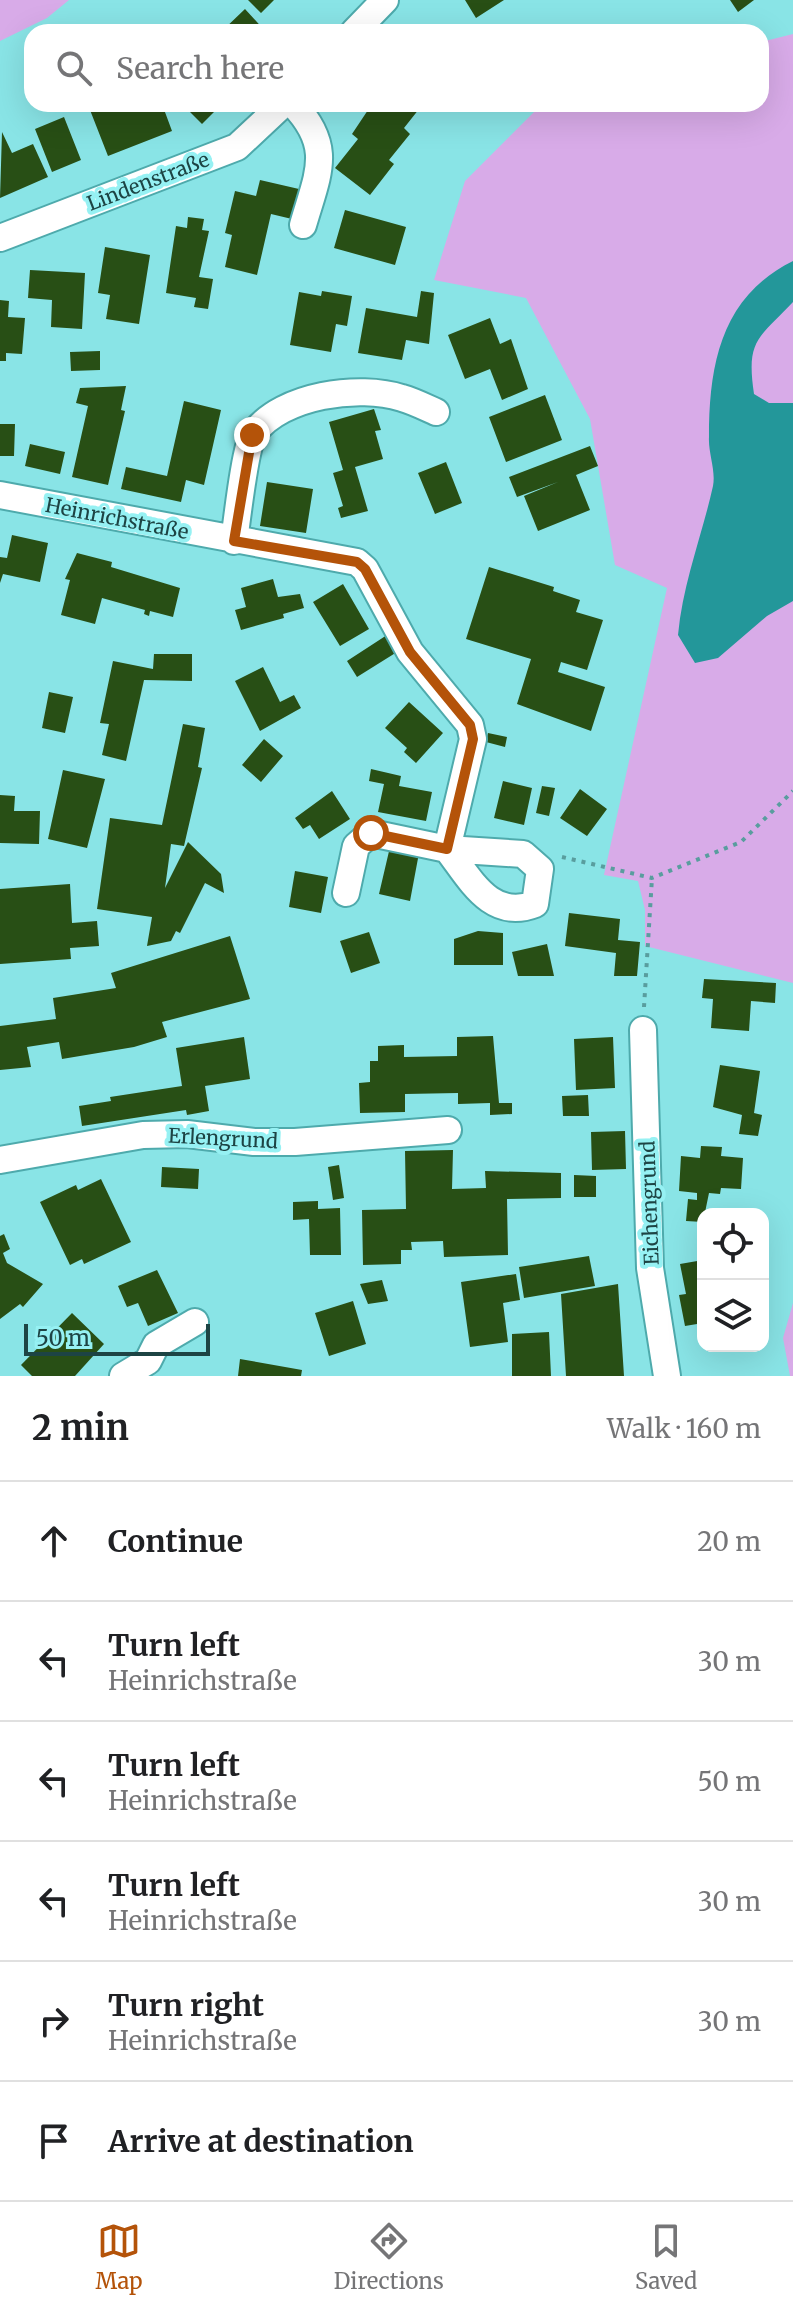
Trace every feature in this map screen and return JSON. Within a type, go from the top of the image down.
[{"type":"street","points":[[362,24],[385,0]]},
{"type":"street","name":"Lindenstraße","points":[[0,238],[237,147],[274,112]]},
{"type":"street","points":[[300,112],[320,142],[318,170],[303,225]]},
{"type":"street","points":[[234,541],[252,435],[272,414],[305,402],[359,392],[400,397],[436,412]]},
{"type":"street","name":"Heinrichstraße","points":[[0,495],[357,562],[365,569],[410,652],[470,725],[473,739],[447,849]]},
{"type":"street","points":[[346,893],[356,846],[371,833],[447,849],[528,858],[540,869],[535,904],[519,910],[488,902],[447,849]]},
{"type":"street","name":"Eichengrund","points":[[643,1030],[650,1268],[667,1376]]},
{"type":"street","name":"Erlengrund","points":[[0,1160],[143,1135],[187,1134],[254,1142],[295,1142],[448,1130]]},
{"type":"street","points":[[123,1376],[148,1361],[156,1345],[195,1322]]},
{"type":"path","points":[[528,858],[543,852],[652,878],[741,842],[793,791]]},
{"type":"path","points":[[643,1030],[652,878]]},
{"type":"shaded area","points":[[0,0],[69,0],[47,18],[35,24],[24,24],[24,29],[0,41]]},
{"type":"shaded area","points":[[793,34],[793,983],[645,946],[645,910],[638,881],[604,875],[667,588],[615,565],[590,419],[526,298],[434,280],[465,181],[534,112],[769,112],[769,40]]},
{"type":"shaded area","points":[[793,1303],[793,1376],[790,1376],[783,1338]]},
{"type":"water","points":[[793,261],[793,302],[757,342],[752,376],[754,394],[769,403],[793,403],[793,601],[767,616],[718,658],[695,663],[678,635],[688,578],[713,486],[710,410],[717,358],[724,334],[750,293]]},
{"type":"building","points":[[248,0],[274,0],[261,13]]},
{"type":"building","points":[[465,0],[504,0],[476,18]]},
{"type":"building","points":[[730,0],[754,0],[738,12]]},
{"type":"building","points":[[245,9],[259,24],[229,24]]},
{"type":"building","points":[[91,112],[165,112],[172,131],[108,156]]},
{"type":"building","points":[[190,112],[214,112],[202,124]]},
{"type":"building","points":[[367,112],[417,112],[404,128],[410,134],[389,160],[394,164],[370,195],[335,168],[358,139],[352,134]]},
{"type":"building","points":[[64,117],[81,160],[52,172],[35,129]]},
{"type":"building","points":[[2,132],[12,153],[33,144],[48,177],[0,198]]},
{"type":"building","points":[[260,180],[299,189],[292,219],[271,214],[257,275],[225,267],[232,235],[225,233],[235,191],[256,196]]},
{"type":"building","points":[[345,210],[406,227],[395,265],[334,248]]},
{"type":"building","points":[[188,217],[204,219],[202,230],[209,231],[199,277],[213,279],[208,309],[194,307],[196,298],[166,293],[176,226],[187,228]]},
{"type":"building","points":[[105,247],[150,255],[139,324],[106,319],[110,295],[98,293]]},
{"type":"building","points":[[30,270],[85,273],[82,329],[51,327],[52,300],[28,298]]},
{"type":"building","points":[[322,291],[352,296],[347,326],[336,324],[331,352],[290,345],[299,292],[321,296]]},
{"type":"building","points":[[421,291],[434,293],[429,344],[406,340],[402,360],[358,353],[366,308],[417,317]]},
{"type":"building","points":[[0,300],[9,301],[8,317],[25,318],[22,354],[6,353],[6,361],[0,361]]},
{"type":"building","points":[[490,318],[500,344],[511,339],[528,389],[502,400],[490,369],[465,379],[448,335]]},
{"type":"building","points":[[100,351],[100,370],[71,371],[70,352]]},
{"type":"building","points":[[126,386],[121,410],[125,411],[108,485],[72,477],[88,406],[76,403],[80,388]]},
{"type":"building","points":[[545,395],[562,440],[506,462],[489,417]]},
{"type":"building","points":[[184,401],[221,410],[204,485],[186,480],[181,502],[121,489],[126,467],[167,476]]},
{"type":"building","points":[[374,409],[381,430],[375,431],[383,459],[355,467],[368,511],[341,518],[338,508],[343,506],[333,473],[343,470],[329,422]]},
{"type":"building","points":[[0,424],[15,424],[14,456],[0,456]]},
{"type":"building","points":[[30,444],[65,452],[60,474],[25,466]]},
{"type":"building","points":[[590,446],[598,466],[576,475],[590,510],[538,531],[524,496],[558,482],[517,497],[509,477]]},
{"type":"building","points":[[446,462],[462,503],[435,514],[418,473]]},
{"type":"building","points":[[267,482],[313,489],[306,533],[260,526]]},
{"type":"building","points":[[12,535],[48,543],[40,582],[3,574],[0,583],[0,557],[7,558]]},
{"type":"building","points":[[77,553],[112,562],[111,567],[180,588],[173,617],[150,611],[149,616],[144,614],[145,610],[102,598],[95,624],[61,615],[70,580],[65,579]]},
{"type":"building","points":[[489,567],[554,587],[553,591],[580,600],[576,612],[603,620],[587,670],[561,662],[558,672],[605,687],[591,731],[517,704],[531,659],[466,639]]},
{"type":"building","points":[[273,579],[278,597],[300,594],[304,608],[283,614],[284,618],[241,630],[235,610],[246,607],[241,588]]},
{"type":"building","points":[[343,584],[369,629],[340,646],[313,602]]},
{"type":"building","points":[[387,635],[397,652],[357,677],[347,661]]},
{"type":"building","points":[[154,654],[192,654],[192,681],[144,680],[126,761],[102,755],[109,724],[100,723],[113,661],[153,669]]},
{"type":"building","points":[[263,667],[280,702],[294,695],[301,708],[260,731],[235,681]]},
{"type":"building","points":[[49,692],[73,697],[65,733],[42,728]]},
{"type":"building","points":[[409,702],[443,733],[416,763],[404,752],[407,748],[385,728]]},
{"type":"building","points":[[183,724],[205,728],[198,767],[202,768],[184,846],[171,844],[165,888],[188,842],[221,874],[224,893],[205,883],[180,933],[176,931],[171,941],[147,946],[152,917],[97,909],[110,818],[162,825]]},
{"type":"building","points":[[488,733],[507,737],[505,747],[486,742]]},
{"type":"building","points":[[264,739],[283,756],[261,782],[242,765]]},
{"type":"building","points":[[371,769],[401,776],[399,786],[432,792],[426,821],[378,812],[384,784],[369,781]]},
{"type":"building","points":[[63,770],[105,779],[87,848],[48,839]]},
{"type":"building","points":[[503,781],[532,788],[524,825],[494,818]]},
{"type":"building","points":[[542,786],[555,788],[549,816],[536,813]]},
{"type":"building","points":[[580,789],[607,809],[587,836],[560,818]]},
{"type":"building","points":[[332,791],[350,819],[319,839],[310,825],[303,829],[295,818]]},
{"type":"building","points":[[0,795],[15,796],[14,811],[40,811],[39,844],[0,843]]},
{"type":"building","points":[[390,847],[419,853],[410,901],[379,894]]},
{"type":"building","points":[[295,871],[328,877],[321,913],[289,907]]},
{"type":"building","points":[[70,884],[72,923],[97,921],[99,946],[70,948],[71,959],[0,964],[0,889]]},
{"type":"building","points":[[569,913],[620,919],[618,940],[640,942],[637,976],[614,976],[616,953],[565,946]]},
{"type":"building","points":[[478,931],[503,933],[503,965],[454,965],[454,939]]},
{"type":"building","points":[[369,932],[380,963],[351,973],[340,941]]},
{"type":"building","points":[[230,936],[250,999],[162,1022],[167,1037],[134,1047],[62,1059],[59,1042],[27,1047],[31,1067],[0,1070],[0,1026],[56,1019],[53,998],[116,988],[111,973]]},
{"type":"building","points":[[547,944],[554,976],[518,976],[512,952]]},
{"type":"building","points":[[704,979],[776,983],[775,1003],[751,1001],[749,1031],[711,1028],[713,999],[702,998]]},
{"type":"building","points":[[493,1036],[499,1103],[512,1103],[512,1114],[490,1115],[490,1103],[458,1104],[458,1093],[405,1094],[405,1112],[360,1113],[359,1083],[370,1082],[370,1061],[378,1061],[378,1046],[404,1045],[404,1057],[457,1056],[457,1037]]},
{"type":"building","points":[[244,1037],[250,1079],[205,1086],[209,1111],[187,1115],[186,1110],[82,1126],[79,1106],[111,1101],[110,1097],[182,1086],[176,1048]]},
{"type":"building","points":[[613,1037],[615,1088],[576,1090],[574,1039]]},
{"type":"building","points":[[720,1065],[760,1071],[754,1113],[762,1115],[758,1136],[739,1134],[742,1115],[713,1107]]},
{"type":"building","points":[[588,1095],[589,1116],[563,1116],[562,1096]]},
{"type":"building","points":[[625,1131],[626,1169],[592,1170],[591,1132]]},
{"type":"building","points":[[701,1146],[722,1147],[721,1156],[743,1158],[741,1189],[721,1188],[720,1194],[709,1193],[706,1208],[697,1208],[697,1222],[686,1221],[688,1199],[697,1200],[697,1193],[679,1191],[681,1156],[700,1158]]},
{"type":"building","points":[[453,1150],[452,1189],[486,1188],[485,1171],[561,1173],[561,1198],[507,1199],[508,1255],[444,1257],[443,1241],[411,1242],[412,1250],[401,1250],[401,1264],[363,1265],[362,1210],[406,1209],[405,1151]]},
{"type":"building","points":[[339,1165],[344,1198],[333,1200],[328,1167]]},
{"type":"building","points":[[162,1167],[199,1169],[198,1189],[161,1187]]},
{"type":"building","points":[[574,1175],[596,1176],[596,1197],[574,1197]]},
{"type":"building","points":[[101,1179],[131,1242],[84,1264],[82,1259],[70,1265],[40,1202],[76,1185],[78,1190]]},
{"type":"building","points":[[318,1201],[318,1209],[340,1208],[341,1255],[310,1255],[309,1219],[293,1220],[293,1202]]},
{"type":"building","points":[[4,1234],[10,1249],[3,1253],[7,1263],[43,1284],[23,1307],[20,1304],[0,1319],[0,1236]]},
{"type":"building","points":[[589,1256],[595,1286],[524,1298],[519,1267]]},
{"type":"building","points":[[697,1261],[697,1324],[685,1326],[679,1295],[686,1294],[680,1264]]},
{"type":"building","points":[[157,1270],[178,1313],[148,1326],[138,1303],[127,1307],[118,1286]]},
{"type":"building","points":[[516,1274],[520,1300],[503,1303],[508,1342],[470,1347],[461,1282]]},
{"type":"building","points":[[382,1280],[388,1301],[368,1304],[360,1284]]},
{"type":"building","points":[[618,1284],[624,1376],[566,1376],[561,1294]]},
{"type":"building","points":[[353,1301],[366,1344],[329,1356],[315,1313]]},
{"type":"building","points":[[72,1313],[104,1344],[75,1376],[32,1376],[21,1365]]},
{"type":"building","points":[[549,1332],[551,1376],[512,1376],[512,1334]]},
{"type":"building","points":[[240,1359],[302,1370],[301,1376],[238,1376]]},
{"type":"route","points":[[252,435],[234,541],[357,562],[365,569],[410,652],[434,685],[461,711],[470,725],[473,739],[447,849],[371,833]]}]
